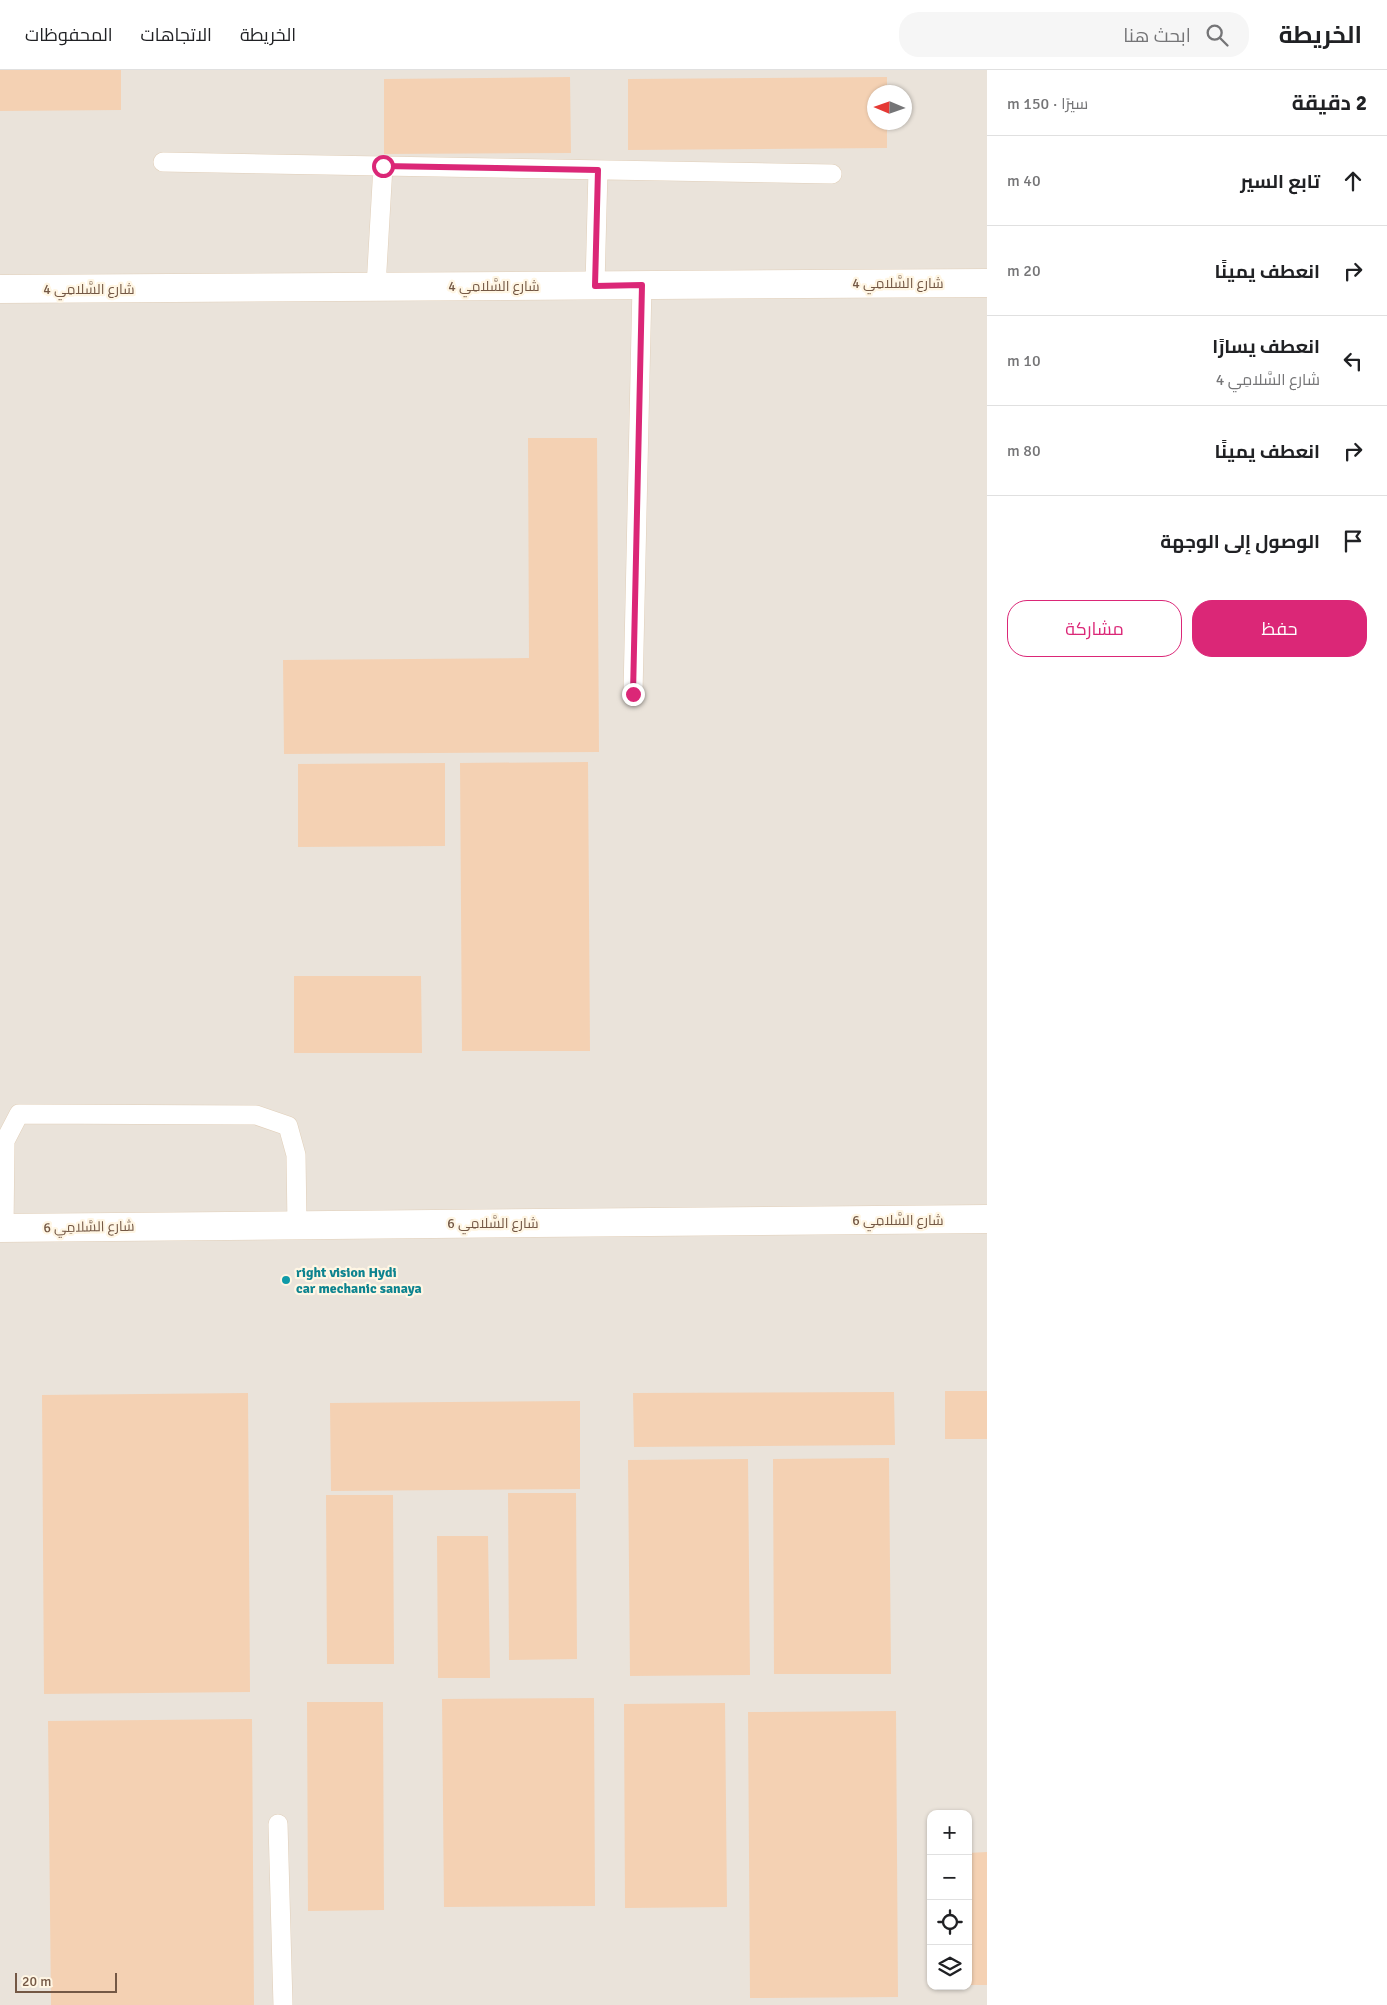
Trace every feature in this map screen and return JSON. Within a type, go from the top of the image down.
[{"type":"street","name":"شارع السَّلامِي 4","points":[[0,289],[987,283]]},
{"type":"street","name":"شارع السَّلامِي 6","points":[[2,1228],[987,1219]]},
{"type":"lane","points":[[163,162],[832,174]]},
{"type":"lane","points":[[376,287],[383,166]]},
{"type":"lane","points":[[595,286],[598,170]]},
{"type":"lane","points":[[633,694],[642,285]]},
{"type":"lane","points":[[2,1228],[5,1141],[19,1114],[256,1115],[288,1126],[296,1154],[297,1225]]},
{"type":"lane","points":[[278,1824],[283,2005]]},
{"type":"shaded area","points":[[0,70],[987,70],[987,2005],[0,2005]]},
{"type":"building","points":[[0,70],[121,70],[121,110],[0,111]]},
{"type":"building","points":[[570,77],[571,153],[384,154],[384,79]]},
{"type":"building","points":[[887,77],[887,85],[867,85],[867,130],[887,130],[887,148],[628,150],[628,79]]},
{"type":"building","points":[[528,438],[597,438],[599,752],[284,754],[283,660],[529,658]]},
{"type":"building","points":[[588,762],[590,1051],[462,1051],[460,763]]},
{"type":"building","points":[[445,763],[445,846],[298,847],[298,764]]},
{"type":"building","points":[[294,976],[421,976],[422,1053],[294,1053]]},
{"type":"building","points":[[945,1391],[987,1391],[987,1439],[945,1439]]},
{"type":"building","points":[[894,1392],[895,1445],[634,1447],[633,1393]]},
{"type":"building","points":[[248,1393],[250,1692],[44,1694],[42,1395]]},
{"type":"building","points":[[580,1401],[580,1489],[331,1491],[330,1403]]},
{"type":"building","points":[[889,1458],[891,1674],[774,1674],[773,1459]]},
{"type":"building","points":[[748,1459],[750,1675],[630,1676],[628,1460]]},
{"type":"building","points":[[508,1493],[576,1493],[577,1659],[509,1660]]},
{"type":"building","points":[[326,1495],[393,1495],[394,1664],[327,1664]]},
{"type":"building","points":[[437,1536],[488,1536],[490,1678],[438,1678]]},
{"type":"building","points":[[594,1698],[595,1906],[444,1907],[442,1699]]},
{"type":"building","points":[[307,1702],[383,1702],[384,1910],[308,1911]]},
{"type":"building","points":[[725,1703],[727,1907],[625,1908],[624,1704]]},
{"type":"building","points":[[896,1711],[898,1997],[750,1998],[748,1712]]},
{"type":"building","points":[[252,1719],[254,2005],[51,2005],[48,1721]]},
{"type":"building","points":[[987,1852],[987,1985],[972,1985],[972,1853]]},
{"type":"place","name":"right vision Hydi car mechanic sanaya","points":[[286,1280]]},
{"type":"route","points":[[383,166],[598,170],[595,286],[642,285],[633,694]]}]
